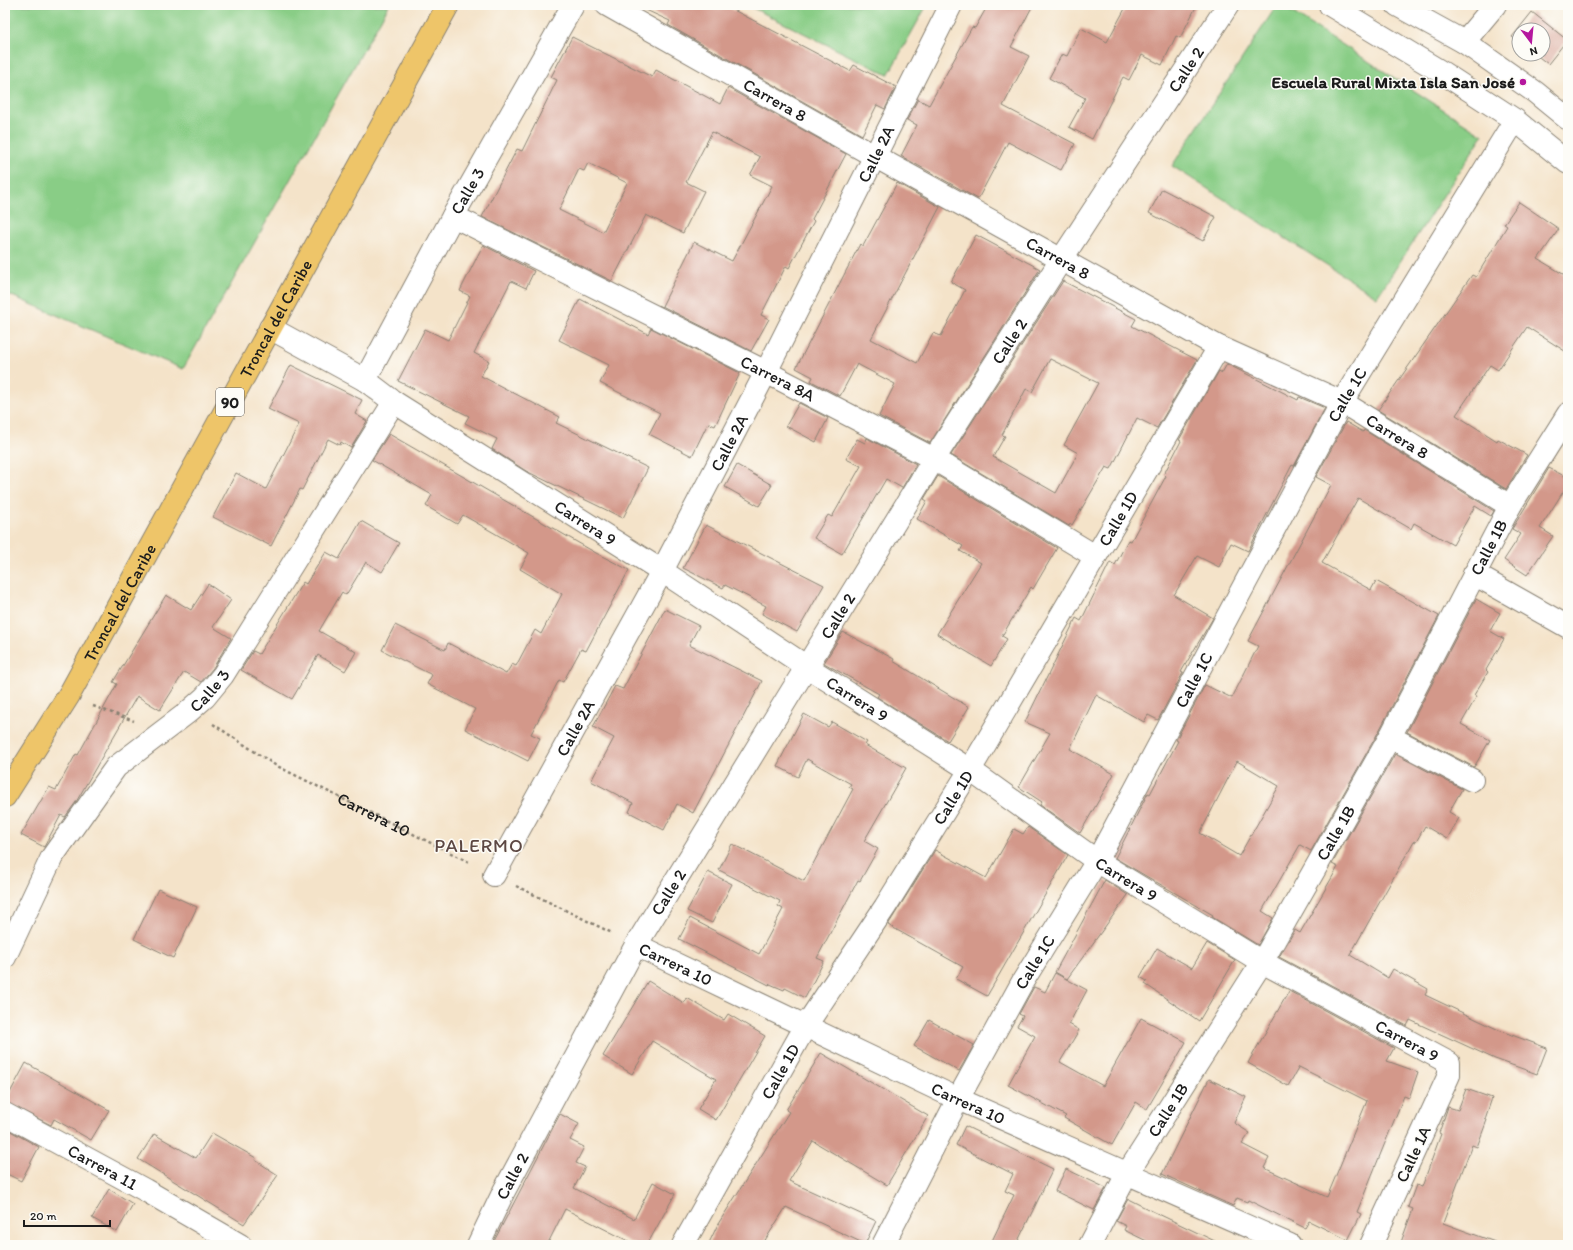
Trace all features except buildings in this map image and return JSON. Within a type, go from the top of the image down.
[{"type":"highway","name":"Troncal del Caribe","points":[[5,796],[69,695],[448,5]]},
{"type":"street","name":"Calle 3","points":[[365,380],[453,216],[573,5]]},
{"type":"street","name":"Carrera 8","points":[[607,5],[876,157],[1219,347],[1342,402],[1510,506]]},
{"type":"street","name":"Calle 2A","points":[[494,874],[662,571],[876,157],[951,5]]},
{"type":"street","name":"Calle 2","points":[[478,1245],[504,1191],[636,945],[934,459],[1061,260],[1228,5]]},
{"type":"street","points":[[1330,5],[1443,73],[1515,120],[1568,163]]},
{"type":"street","points":[[1397,5],[1464,42],[1535,92],[1568,120]]},
{"type":"street","points":[[1464,42],[1495,5]]},
{"type":"street","name":"Calle 1C","points":[[882,1245],[958,1099],[1023,981],[1097,861],[1342,402],[1515,120]]},
{"type":"street","name":"Carrera 8A","points":[[453,216],[766,372],[934,459],[1095,556]]},
{"type":"street","name":"Carrera 9","points":[[270,328],[365,380],[394,402],[662,571],[806,668],[970,770],[1097,861],[1262,962],[1449,1063]]},
{"type":"street","name":"Calle 1D","points":[[683,1245],[805,1026],[885,907],[970,770],[1219,347]]},
{"type":"street","name":"Calle 3","points":[[5,957],[52,857],[116,767],[206,697],[223,675],[394,402]]},
{"type":"street","name":"Calle 1B","points":[[1090,1245],[1127,1174],[1262,962],[1390,736],[1510,506],[1568,414]]},
{"type":"street","points":[[1474,574],[1568,627]]},
{"type":"street","points":[[1390,736],[1472,780]]},
{"type":"street","name":"Carrera 10","points":[[636,945],[958,1099],[1290,1245]]},
{"type":"street","name":"Calle 1A","points":[[1371,1245],[1449,1075],[1449,1063]]},
{"type":"street","name":"Carrera 11","points":[[5,1114],[145,1190],[240,1245]]},
{"type":"path","points":[[69,695],[141,724]]},
{"type":"path","name":"Carrera 10","points":[[187,713],[203,717],[275,765],[636,945]]},
{"type":"green space","points":[[5,5],[389,5],[183,369],[5,293]]},
{"type":"green space","points":[[747,5],[927,5],[888,75]]},
{"type":"green space","points":[[1277,5],[1281,5],[1483,135],[1377,297],[1172,166]]},
{"type":"place","name":"Escuela Rural Mixta Isla San José","points":[[1523,82]]},
{"type":"district","name":"PALERMO","points":[[479,845]]}]
